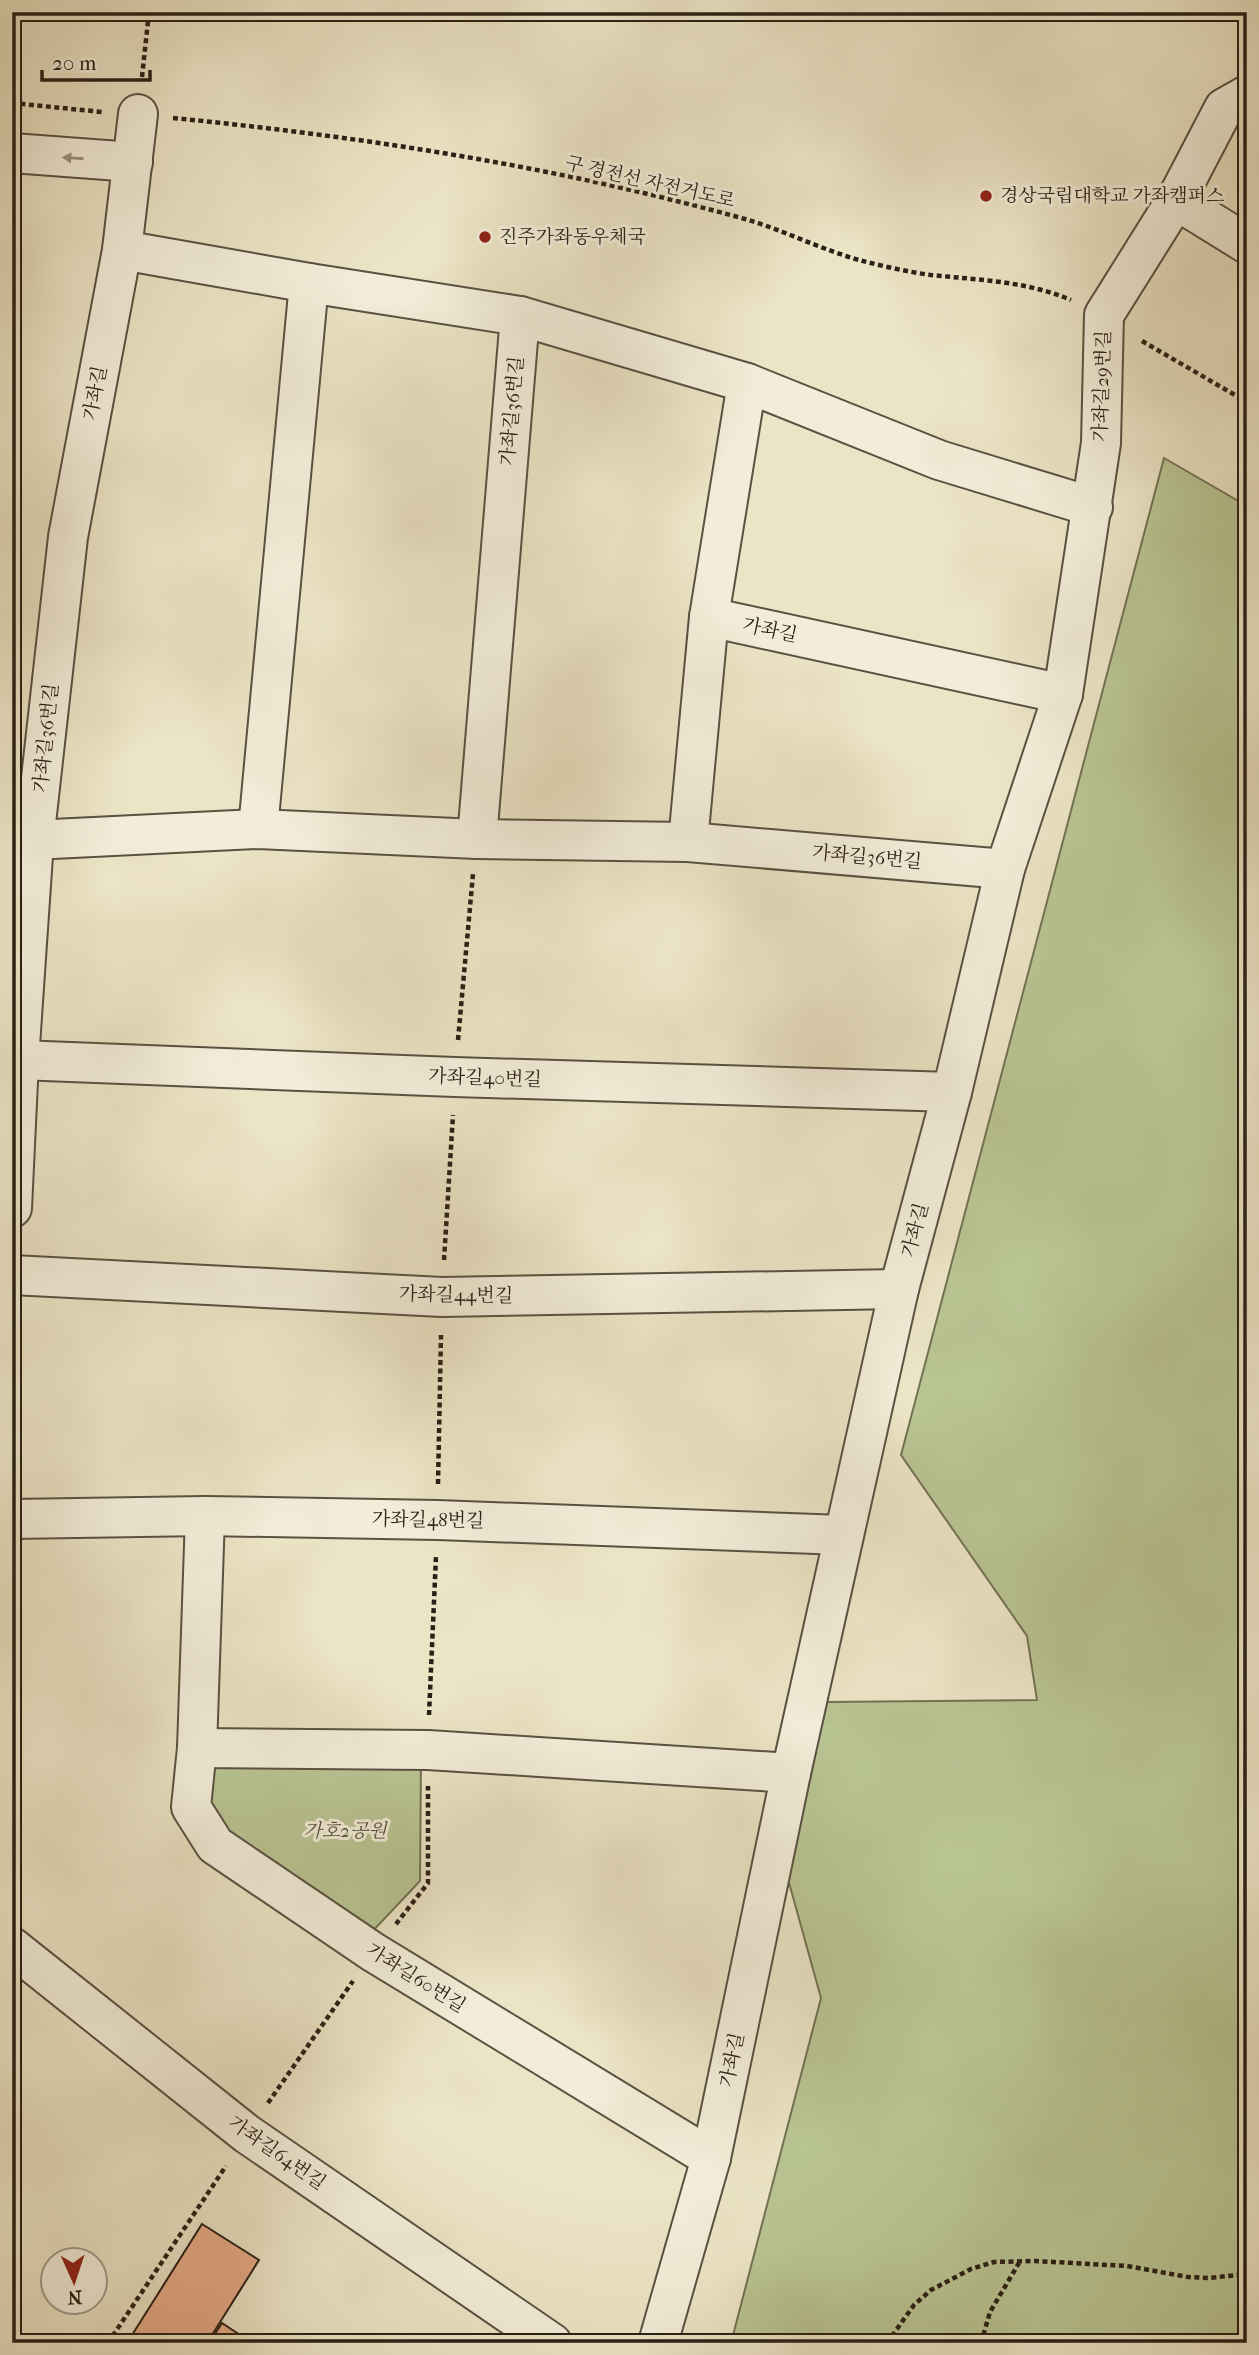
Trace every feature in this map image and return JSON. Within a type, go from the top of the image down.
[{"type":"street","name":"가좌길29번길","points":[[1093,507],[1101,443],[1104,315],[1175,200],[1224,108],[1247,95]]},
{"type":"street","name":"가좌길","points":[[68,537],[122,250],[133,162],[123,113]]},
{"type":"street","points":[[12,153],[133,162]]},
{"type":"street","points":[[1175,200],[1247,244]]},
{"type":"street","points":[[122,250],[520,316],[747,383],[940,460],[1093,507]]},
{"type":"street","points":[[258,829],[309,283]]},
{"type":"street","name":"가좌길36번길","points":[[477,839],[520,316]]},
{"type":"street","points":[[688,842],[709,617],[747,383]]},
{"type":"street","name":"가좌길","points":[[658,2343],[711,2158],[790,1773],[900,1289],[952,1092],[1005,869],[1063,694],[1093,507]]},
{"type":"street","name":"가좌길36번길","points":[[68,537],[23,841],[258,829],[477,839],[688,842],[1005,869]]},
{"type":"street","name":"가좌길","points":[[709,617],[1063,694]]},
{"type":"street","points":[[12,1208],[19,1060],[23,841]]},
{"type":"street","name":"가좌길40번길","points":[[19,1060],[952,1092]]},
{"type":"street","name":"가좌길44번길","points":[[12,1275],[442,1297],[900,1289]]},
{"type":"street","name":"가좌길48번길","points":[[12,1519],[205,1516],[438,1520],[843,1535]]},
{"type":"street","name":"가좌길60번길","points":[[205,1516],[197,1748],[191,1807],[215,1846],[373,1952],[711,2158]]},
{"type":"street","points":[[197,1748],[428,1749],[790,1773]]},
{"type":"street","name":"가좌길64번길","points":[[12,1947],[247,2134],[552,2343]]},
{"type":"path","points":[[123,113],[149,12]]},
{"type":"path","name":"구 경전선 자전거도로","points":[[12,103],[299,131],[457,156],[586,180],[746,220],[858,259],[928,275],[990,280],[1044,289],[1104,315],[1157,352],[1247,402]]},
{"type":"path","points":[[108,2343],[247,2134],[373,1952],[428,1883],[428,1749],[438,1520],[442,1297],[455,1077],[477,839]]},
{"type":"path","points":[[887,2343],[914,2305],[931,2291],[971,2269],[994,2262],[1035,2261],[1127,2266],[1209,2278],[1247,2274]]},
{"type":"path","points":[[981,2343],[998,2295],[1020,2262]]},
{"type":"green space","points":[[1164,458],[1247,506],[1247,2343],[731,2343],[821,1998],[775,1832],[826,1702],[1037,1700],[1027,1636],[901,1455]]},
{"type":"green space","name":"가호2공원","points":[[211,1754],[421,1757],[420,1881],[369,1935],[242,1856],[202,1798]]},
{"type":"building","points":[[202,2224],[259,2260],[207,2343],[127,2343]]},
{"type":"building","points":[[222,2323],[252,2343],[209,2343]]},
{"type":"place","name":"경상국립대학교 가좌캠퍼스","points":[[986,196]]},
{"type":"place","name":"진주가좌동우체국","points":[[485,237]]}]
